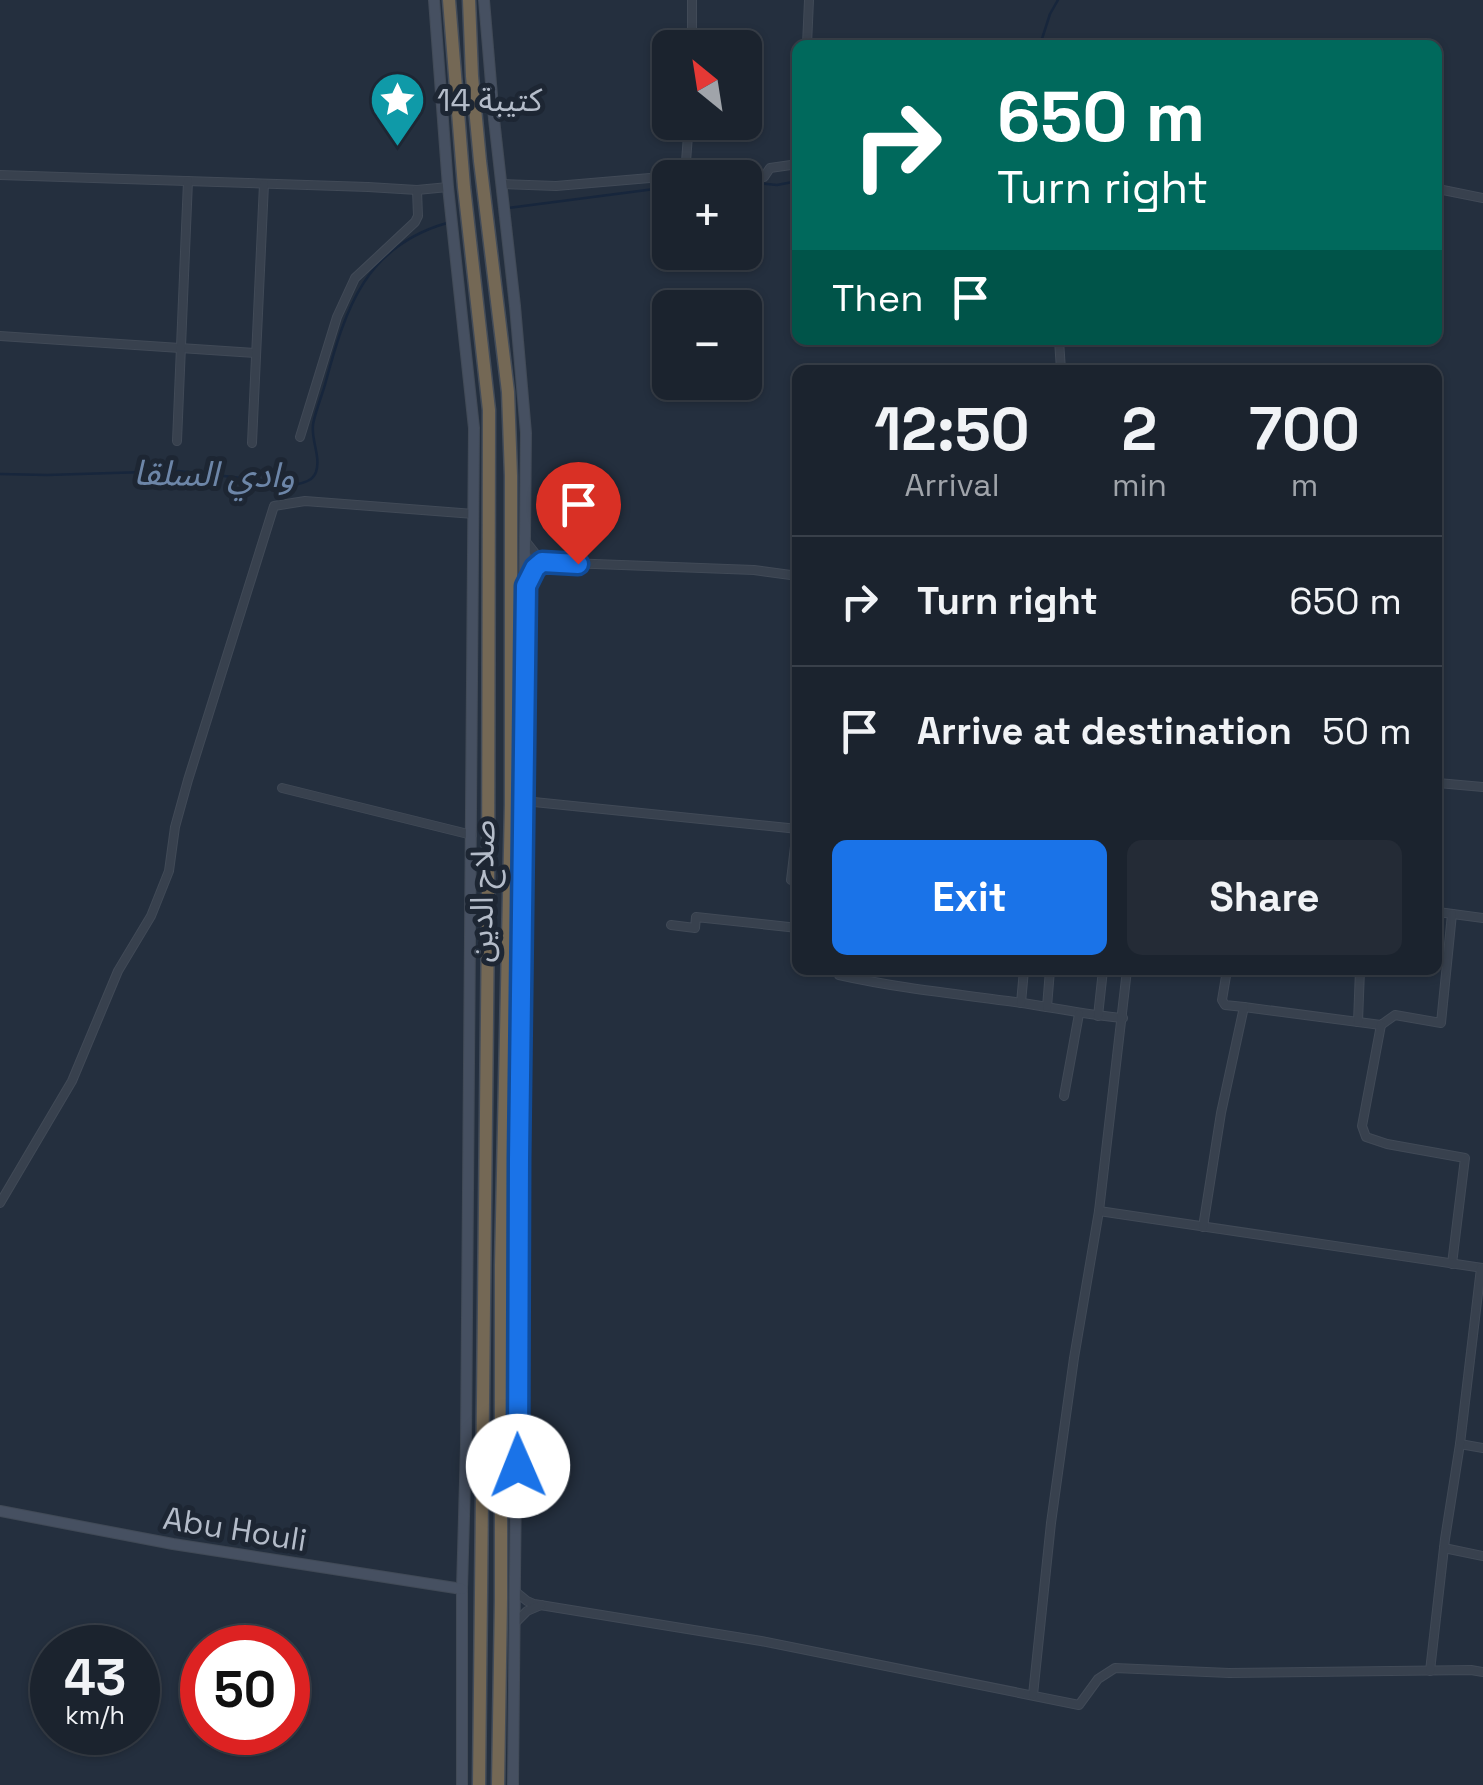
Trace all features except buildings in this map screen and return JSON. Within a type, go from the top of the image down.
[{"type":"highway","name":"صلاح الدين","points":[[449,0],[464,187],[461,234],[478,298],[489,410],[479,1785]]},
{"type":"highway","name":"صلاح الدين","points":[[469,0],[472,76],[508,392],[510,476],[511,804],[498,1785]]},
{"type":"highway","points":[[454,74],[463,71],[472,76]]},
{"type":"highway","points":[[485,1121],[494,1131],[504,1132]]},
{"type":"highway","points":[[482,1308],[494,1314],[502,1310]]},
{"type":"main road","points":[[434,0],[449,190],[461,234],[473,400],[462,1785]]},
{"type":"main road","points":[[484,0],[526,433],[513,1785]]},
{"type":"main road","name":"Abu Houli","points":[[0,1511],[173,1544],[462,1590]]},
{"type":"street","points":[[692,0],[692,30]]},
{"type":"street","points":[[807,40],[809,0]]},
{"type":"street","points":[[762,176],[770,168],[792,165]]},
{"type":"street","points":[[0,176],[449,190]]},
{"type":"street","points":[[501,184],[556,186],[652,178]]},
{"type":"street","points":[[177,441],[188,181]]},
{"type":"street","points":[[252,443],[264,184]]},
{"type":"street","points":[[300,436],[337,317],[355,278],[415,222],[417,190]]},
{"type":"street","points":[[1442,190],[1483,198]]},
{"type":"street","points":[[0,336],[255,353]]},
{"type":"street","points":[[0,1203],[72,1081],[118,972],[151,916],[169,871],[175,827],[188,780],[274,506],[305,501],[474,514]]},
{"type":"street","points":[[526,542],[542,562]]},
{"type":"street","points":[[526,586],[542,562],[754,570],[792,575]]},
{"type":"street","points":[[1442,783],[1483,787]]},
{"type":"street","points":[[282,788],[472,835]]},
{"type":"street","points":[[524,802],[792,829]]},
{"type":"street","points":[[791,880],[792,872]]},
{"type":"street","points":[[1442,913],[1483,918]]},
{"type":"street","points":[[1226,975],[1222,1000],[1225,1005],[1382,1025],[1396,1015],[1442,1023],[1452,914]]},
{"type":"street","points":[[671,925],[695,928],[696,917],[792,927]]},
{"type":"street","points":[[839,975],[898,988],[1123,1018]]},
{"type":"street","points":[[1021,1003],[1024,975]]},
{"type":"street","points":[[1047,1007],[1050,975]]},
{"type":"street","points":[[1098,1016],[1102,975]]},
{"type":"street","points":[[1032,1694],[1127,975]]},
{"type":"street","points":[[1358,1022],[1360,975]]},
{"type":"street","points":[[1203,1227],[1221,1113],[1244,1007]]},
{"type":"street","points":[[1064,1096],[1079,1014]]},
{"type":"street","points":[[1382,1025],[1362,1126],[1366,1137],[1387,1144],[1465,1158],[1452,1264]]},
{"type":"street","points":[[1098,1212],[1482,1268],[1430,1671]]},
{"type":"street","points":[[1460,1444],[1483,1448]]},
{"type":"street","points":[[1444,1548],[1483,1556]]},
{"type":"street","points":[[516,1592],[541,1605],[761,1641],[1079,1705],[1098,1679],[1115,1668],[1483,1672]]},
{"type":"street","points":[[515,1623],[541,1605]]},
{"type":"waterway","name":"وادي السلقا","points":[[1042,40],[1058,0]]},
{"type":"waterway","name":"وادي السلقا","points":[[762,184],[792,182]]},
{"type":"waterway","name":"وادي السلقا","points":[[508,208],[652,189]]},
{"type":"waterway","name":"وادي السلقا","points":[[0,474],[178,471],[298,484],[309,480],[317,466],[314,421],[352,305],[378,264],[397,247],[419,233],[447,223]]},
{"type":"place","name":"كتيبة 14","points":[[398,149]]},
{"type":"route","points":[[518,1466],[526,586],[542,562],[578,564]]}]
